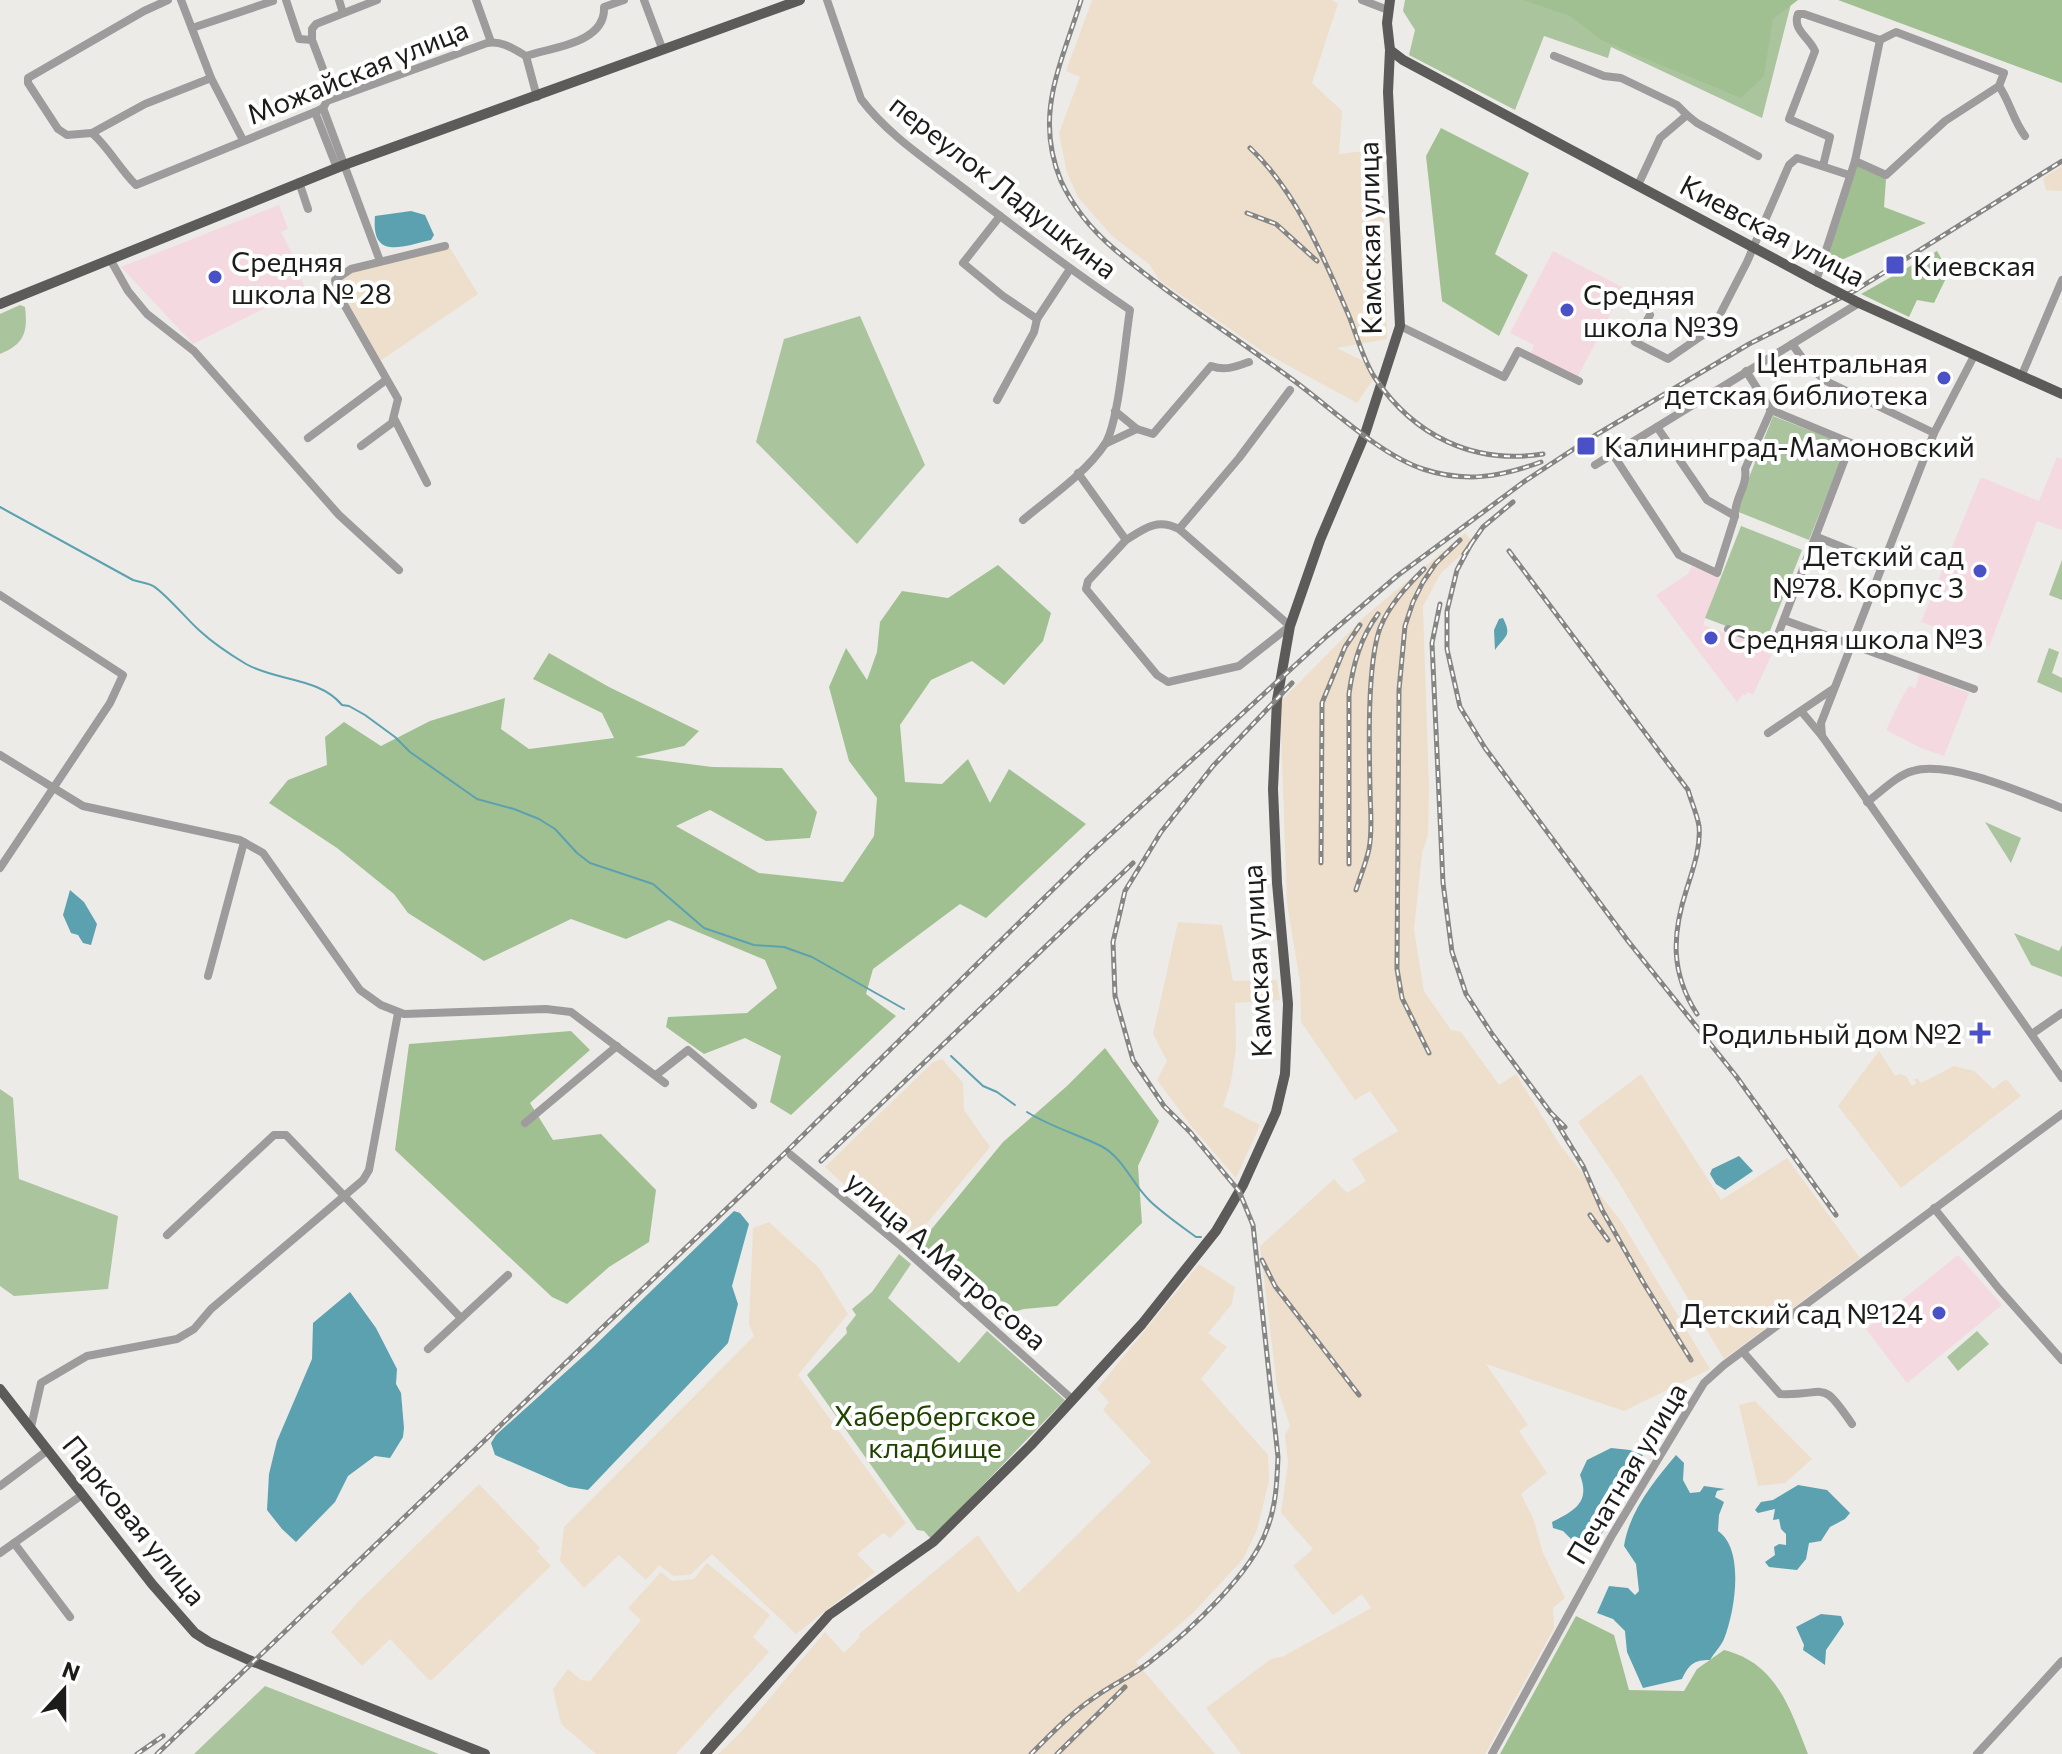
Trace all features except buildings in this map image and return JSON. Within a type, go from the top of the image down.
[{"type":"main road","points":[[0,304],[299,182],[800,0]]},
{"type":"main road","name":"Камская улица","points":[[705,1754],[829,1615],[933,1542],[1073,1400],[1176,1285],[1216,1231],[1260,1149],[1285,1074],[1288,1004],[1272,779],[1277,700],[1290,626],[1320,540],[1365,434],[1400,326],[1388,92],[1389,5]]},
{"type":"main road","name":"Киевская улица","points":[[1390,50],[1859,303],[2062,394]]},
{"type":"main road","name":"Парковая улица","points":[[0,1389],[184,1622],[209,1642],[485,1754]]},
{"type":"street","points":[[168,0],[28,78],[28,83],[58,129],[67,135],[92,133],[145,104],[211,78]]},
{"type":"street","points":[[181,0],[211,78],[243,140]]},
{"type":"street","points":[[286,0],[299,39],[312,40]]},
{"type":"street","points":[[339,0],[343,13]]},
{"type":"street","points":[[334,98],[312,40],[312,29],[316,24],[377,0]]},
{"type":"street","points":[[476,0],[491,42]]},
{"type":"street","points":[[537,97],[526,56],[593,34],[601,25],[602,4],[624,0]]},
{"type":"street","points":[[644,0],[662,48]]},
{"type":"street","name":"переулок Ладушкина","points":[[827,0],[861,99],[869,109],[897,137],[1070,269],[1130,310],[1115,411]]},
{"type":"street","name":"Камская улица","points":[[1362,0],[1389,5]]},
{"type":"street","points":[[192,28],[273,1]]},
{"type":"street","points":[[1823,166],[1830,137],[1789,119],[1815,51],[1797,25],[1798,14],[1880,40],[1896,32],[2004,73],[1999,86],[1945,121],[1886,175],[1855,161]]},
{"type":"street","points":[[1817,281],[1855,161],[1880,40]]},
{"type":"street","name":"Можайская улица","points":[[92,133],[136,185],[319,110],[334,98],[491,42],[510,47],[526,56]]},
{"type":"street","name":"Киевская улица","points":[[1554,56],[1604,76],[1621,78],[1677,105],[1697,123],[1758,156]]},
{"type":"street","points":[[1999,86],[2007,98],[2016,124],[2025,136]]},
{"type":"street","points":[[319,110],[380,261]]},
{"type":"street","name":"Киевская улица","points":[[1638,185],[1660,138],[1687,115]]},
{"type":"street","points":[[1650,315],[1635,342],[1668,359],[1713,328],[1729,300],[1789,165],[1797,158],[1849,175]]},
{"type":"street","points":[[299,182],[308,209]]},
{"type":"street","points":[[1000,216],[963,263],[1037,319]]},
{"type":"street","points":[[427,483],[395,420],[398,399],[334,285],[335,280],[351,269],[445,246]]},
{"type":"street","points":[[110,259],[128,291],[147,314],[194,351],[339,515],[399,570]]},
{"type":"street","points":[[997,400],[1034,332],[1037,319],[1070,269]]},
{"type":"street","points":[[2021,377],[2062,280]]},
{"type":"street","points":[[1595,465],[1859,303]]},
{"type":"street","points":[[1400,326],[1504,377],[1518,351],[1579,381]]},
{"type":"street","points":[[1792,344],[1809,367],[1828,382],[1934,433]]},
{"type":"street","points":[[1822,736],[1821,723],[1934,433],[1974,356]]},
{"type":"street","points":[[1115,411],[1137,429],[1153,434],[1211,366],[1235,368],[1249,362]]},
{"type":"street","points":[[1728,629],[1774,645],[1851,443],[1771,410],[1746,371]]},
{"type":"street","points":[[308,438],[386,380]]},
{"type":"street","points":[[1179,529],[1239,458],[1290,390]]},
{"type":"street","points":[[1612,453],[1679,555],[1717,573],[1747,478],[1745,469],[1771,410]]},
{"type":"street","points":[[1105,445],[1115,411]]},
{"type":"street","points":[[361,446],[395,420]]},
{"type":"street","points":[[1657,427],[1707,500],[1735,516]]},
{"type":"street","points":[[1023,520],[1078,473],[1105,445],[1137,429]]},
{"type":"street","points":[[1078,473],[1126,540]]},
{"type":"street","points":[[1154,523],[1168,523],[1179,529],[1290,626],[1239,666],[1168,682],[1157,675],[1086,589],[1088,581],[1126,540],[1154,523]]},
{"type":"street","points":[[1817,537],[1882,563]]},
{"type":"street","points":[[0,595],[123,675],[123,680],[0,868]]},
{"type":"street","points":[[1784,620],[1852,642],[1974,689]]},
{"type":"street","points":[[1768,733],[1834,689]]},
{"type":"street","points":[[1801,711],[1822,736],[2062,1078]]},
{"type":"street","points":[[0,755],[83,806],[244,842],[263,853],[360,990],[381,1005],[398,1013],[417,1014],[571,1012],[665,1083]]},
{"type":"street","points":[[1867,802],[1904,775],[1924,769],[1969,773],[2062,808]]},
{"type":"street","points":[[208,976],[244,842]]},
{"type":"street","points":[[31,1427],[41,1383],[87,1356],[177,1339],[194,1329],[211,1309],[363,1180],[369,1170],[398,1013]]},
{"type":"street","points":[[2032,1034],[2062,1013]]},
{"type":"street","points":[[525,1123],[617,1046]]},
{"type":"street","points":[[656,1075],[688,1050],[753,1105]]},
{"type":"street","name":"Печатная улица","points":[[1492,1754],[1611,1537],[1704,1383],[2062,1114]]},
{"type":"street","points":[[167,1235],[274,1135],[281,1133],[461,1318]]},
{"type":"street","name":"улица А.Матросова","points":[[791,1155],[901,1246],[1073,1400]]},
{"type":"street","points":[[1934,1208],[2062,1360]]},
{"type":"street","points":[[428,1349],[508,1275]]},
{"type":"street","points":[[1743,1352],[1780,1394],[1816,1390],[1828,1393],[1852,1424]]},
{"type":"street","points":[[0,1486],[48,1450]]},
{"type":"street","points":[[0,1553],[82,1495]]},
{"type":"street","points":[[14,1543],[70,1617]]},
{"type":"street","points":[[1977,1754],[2062,1661]]},
{"type":"shaded area","points":[[1092,0],[1332,0],[1338,4],[1312,83],[1342,111],[1339,154],[1382,149],[1387,339],[1337,348],[1363,361],[1374,378],[1357,403],[1262,351],[1159,280],[1150,265],[1111,235],[1078,197],[1067,173],[1059,133],[1080,77],[1066,71]]},
{"type":"shaded area","points":[[2062,166],[2062,191],[2046,190],[2043,178]]},
{"type":"shaded area","name":"Средняя школа № 28","points":[[279,205],[288,229],[281,232],[304,286],[193,344],[121,267]]},
{"type":"shaded area","points":[[450,248],[478,294],[380,361],[337,282],[356,271]]},
{"type":"shaded area","name":"Средняя школа №39","points":[[1553,251],[1624,288],[1577,378],[1531,353],[1534,345],[1510,333]]},
{"type":"shaded area","name":"Детский сад №78. Корпус 3","points":[[2057,457],[2062,459],[2062,530],[2037,521],[1989,647],[1921,622],[1980,479],[2039,501]]},
{"type":"shaded area","points":[[1465,533],[1474,543],[1441,573],[1423,606],[1428,835],[1422,853],[1414,930],[1424,991],[1451,1030],[1461,1032],[1499,1085],[1516,1074],[1560,1145],[1621,1221],[1710,1369],[1624,1411],[1486,1364],[1528,1425],[1519,1431],[1547,1473],[1521,1494],[1533,1518],[1543,1553],[1565,1598],[1553,1608],[1554,1628],[1485,1754],[1241,1754],[1206,1708],[1271,1659],[1284,1656],[1371,1608],[1362,1594],[1333,1615],[1293,1566],[1313,1549],[1281,1513],[1288,1463],[1285,1435],[1290,1426],[1277,1387],[1260,1246],[1334,1179],[1347,1193],[1366,1181],[1352,1159],[1398,1131],[1370,1091],[1355,1100],[1301,1022],[1300,982],[1287,903],[1280,702],[1364,617]]},
{"type":"shaded area","name":"Средняя школа №3","points":[[1692,566],[1720,578],[1703,625],[1765,647],[1764,651],[1772,654],[1753,695],[1748,692],[1743,694],[1737,702],[1656,595],[1688,574]]},
{"type":"shaded area","points":[[1920,674],[1969,693],[1944,756],[1886,730],[1901,699],[1909,686],[1915,688]]},
{"type":"shaded area","points":[[1178,922],[1222,925],[1233,981],[1277,980],[1280,1000],[1235,1003],[1236,1049],[1231,1082],[1223,1106],[1260,1125],[1236,1178],[1157,1080],[1167,1061],[1153,1034]]},
{"type":"shaded area","points":[[1879,1051],[1895,1076],[1906,1076],[1912,1086],[1917,1083],[1914,1080],[1917,1078],[1921,1083],[1954,1066],[1974,1071],[1993,1089],[2006,1079],[2021,1096],[1901,1188],[1838,1106]]},
{"type":"shaded area","points":[[942,1059],[963,1083],[964,1110],[990,1147],[909,1245],[825,1167],[933,1062]]},
{"type":"shaded area","points":[[1641,1074],[1721,1200],[1787,1158],[1860,1258],[1724,1359],[1618,1181],[1578,1122]]},
{"type":"shaded area","points":[[769,1222],[819,1268],[848,1314],[798,1375],[906,1523],[890,1538],[883,1533],[857,1554],[875,1572],[796,1634],[712,1554],[690,1575],[674,1576],[659,1565],[646,1580],[619,1555],[584,1588],[560,1561],[564,1527],[754,1336],[749,1324],[753,1228]]},
{"type":"shaded area","name":"Детский сад №124","points":[[1958,1255],[2002,1305],[1907,1383],[1866,1329]]},
{"type":"shaded area","points":[[1199,1264],[1235,1287],[1232,1304],[1208,1333],[1227,1347],[1201,1379],[1268,1455],[1269,1481],[1257,1530],[1243,1559],[1193,1613],[1136,1662],[1215,1754],[718,1754],[742,1731],[825,1632],[844,1653],[860,1637],[859,1634],[978,1535],[1018,1593],[1151,1462],[1103,1410],[1109,1402],[1097,1389]]},
{"type":"shaded area","points":[[1755,1401],[1812,1459],[1785,1483],[1758,1486],[1739,1405]]},
{"type":"shaded area","points":[[479,1484],[540,1548],[537,1551],[551,1566],[432,1680],[390,1639],[362,1666],[331,1632]]},
{"type":"shaded area","points":[[707,1563],[770,1615],[753,1637],[769,1652],[676,1754],[596,1754],[561,1724],[553,1689],[568,1669],[581,1680],[590,1681],[641,1620],[628,1608],[661,1572],[672,1581],[694,1579]]},
{"type":"green space","points":[[1405,0],[1792,0],[1762,118],[1611,47],[1608,58],[1544,36],[1515,110],[1409,55],[1415,30],[1403,11]]},
{"type":"green space","points":[[1523,0],[1798,0],[1773,19],[1764,76],[1741,98],[1603,41],[1570,16]]},
{"type":"green space","points":[[1838,0],[2062,0],[2062,83]]},
{"type":"green space","points":[[1441,128],[1529,173],[1495,254],[1528,275],[1499,336],[1442,301],[1426,156]]},
{"type":"green space","points":[[1857,166],[1886,179],[1884,207],[1926,223],[1823,268]]},
{"type":"green space","points":[[1937,251],[1949,272],[1934,303],[1917,300],[1909,317],[1861,294]]},
{"type":"green space","points":[[20,305],[25,307],[26,316],[23,336],[0,354],[0,314]]},
{"type":"green space","points":[[860,316],[925,465],[857,544],[756,442],[784,339]]},
{"type":"green space","points":[[1773,416],[1847,445],[1809,540],[1736,511]]},
{"type":"green space","points":[[1741,526],[1802,550],[1766,641],[1705,618]]},
{"type":"green space","points":[[2062,560],[2062,600],[2049,595]]},
{"type":"green space","points":[[998,565],[1051,613],[1043,641],[1004,685],[972,661],[931,680],[900,725],[905,782],[942,784],[968,759],[990,803],[1009,769],[1086,824],[986,918],[960,904],[873,969],[866,994],[896,1016],[791,1115],[770,1102],[781,1056],[745,1038],[704,1054],[666,1027],[668,1017],[747,1013],[777,988],[765,960],[669,920],[626,939],[571,919],[484,961],[408,913],[394,894],[337,848],[269,803],[288,780],[327,765],[325,737],[344,722],[381,746],[430,721],[505,698],[501,729],[529,749],[614,738],[602,713],[533,679],[549,653],[609,687],[699,731],[684,746],[635,757],[712,767],[782,768],[817,812],[810,838],[766,841],[710,810],[676,826],[759,873],[843,882],[874,836],[877,798],[849,761],[829,687],[846,648],[867,680],[877,652],[880,622],[902,591],[948,598]]},
{"type":"green space","points":[[2049,648],[2059,652],[2052,673],[2062,678],[2062,693],[2037,682]]},
{"type":"green space","points":[[1985,822],[2021,838],[2011,863]]},
{"type":"green space","points":[[2014,933],[2059,951],[2062,945],[2062,977],[2031,965]]},
{"type":"green space","points":[[571,1031],[590,1050],[530,1103],[553,1140],[601,1134],[656,1190],[649,1242],[609,1267],[567,1304],[552,1297],[395,1150],[409,1044]]},
{"type":"green space","points":[[1105,1048],[1159,1121],[1138,1166],[1142,1223],[1057,1306],[1024,1309],[997,1317],[916,1248],[1003,1142]]},
{"type":"green space","points":[[0,1089],[13,1098],[19,1179],[118,1216],[108,1289],[14,1296],[0,1286]]},
{"type":"green space","name":"Хабербергское кладбище","points":[[899,1254],[911,1264],[888,1298],[959,1363],[987,1331],[1065,1400],[931,1539],[924,1531],[917,1530],[807,1375],[847,1333],[846,1328],[856,1315],[852,1309],[872,1292]]},
{"type":"green space","points":[[1977,1331],[1989,1344],[1958,1371],[1947,1357]]},
{"type":"green space","points":[[1576,1616],[1614,1635],[1629,1690],[1684,1691],[1697,1669],[1724,1650],[1742,1656],[1757,1665],[1779,1690],[1808,1754],[1500,1754]]},
{"type":"green space","points":[[265,1686],[439,1754],[194,1754]]},
{"type":"water","points":[[411,211],[425,215],[434,235],[431,240],[391,247],[378,240],[375,216]]},
{"type":"water","points":[[1503,618],[1507,632],[1495,650],[1494,630],[1499,619]]},
{"type":"water","points":[[70,890],[84,902],[97,924],[91,945],[83,943],[78,935],[71,933],[63,915]]},
{"type":"water","points":[[1739,1156],[1753,1171],[1725,1190],[1716,1184],[1710,1174],[1712,1169]]},
{"type":"water","points":[[734,1211],[740,1213],[749,1224],[732,1286],[738,1304],[728,1343],[588,1490],[569,1487],[495,1455],[491,1443],[496,1435],[590,1350]]},
{"type":"water","points":[[350,1292],[376,1328],[397,1369],[403,1437],[390,1458],[375,1456],[348,1476],[335,1502],[296,1542],[267,1510],[269,1474],[277,1441],[312,1359],[313,1323]]},
{"type":"water","points":[[1611,1448],[1643,1455],[1627,1492],[1607,1518],[1601,1535],[1571,1539],[1563,1531],[1553,1528],[1552,1522],[1573,1510],[1582,1499],[1580,1475],[1587,1460]]},
{"type":"water","points":[[1676,1455],[1684,1463],[1683,1480],[1690,1493],[1700,1492],[1704,1486],[1725,1489],[1717,1491],[1715,1497],[1724,1502],[1718,1531],[1732,1552],[1735,1566],[1732,1613],[1724,1639],[1710,1660],[1693,1664],[1682,1679],[1643,1688],[1627,1652],[1625,1631],[1613,1619],[1597,1613],[1609,1586],[1628,1588],[1635,1595],[1639,1591],[1636,1564],[1624,1546],[1627,1533],[1644,1498]]},
{"type":"water","points":[[1798,1485],[1827,1490],[1850,1513],[1830,1527],[1821,1541],[1809,1543],[1806,1559],[1797,1570],[1769,1567],[1765,1562],[1775,1555],[1774,1547],[1786,1545],[1786,1534],[1781,1529],[1779,1519],[1773,1520],[1775,1509],[1758,1513],[1755,1510],[1761,1502],[1773,1500]]},
{"type":"water","points":[[1821,1614],[1841,1616],[1844,1624],[1826,1650],[1825,1665],[1803,1650],[1804,1645],[1796,1627]]},
{"type":"waterway","points":[[0,507],[133,580],[156,588],[195,627],[246,664],[321,689],[342,705],[365,715],[410,752],[477,799],[539,819],[555,829],[590,863],[653,884],[704,928],[754,945],[784,947],[812,957],[904,1009]]},
{"type":"waterway","points":[[951,1056],[983,1086],[1015,1105]]},
{"type":"waterway","points":[[1027,1112],[1109,1151],[1151,1202],[1196,1237],[1201,1237]]},
{"type":"railway","points":[[1081,0],[1053,89],[1050,133],[1053,157],[1061,181],[1077,209],[1097,233],[1156,283],[1293,380],[1373,442],[1407,462],[1438,473],[1468,477],[1497,474],[1541,462]]},
{"type":"railway","points":[[1250,148],[1295,205],[1319,249],[1367,364],[1408,416],[1448,442],[1470,450],[1493,455],[1543,454]]},
{"type":"railway","points":[[157,1754],[788,1150],[1088,855],[1397,576],[1525,481],[1589,439],[1749,344],[1856,290],[2062,161]]},
{"type":"railway","points":[[1247,213],[1276,224],[1317,261]]},
{"type":"railway","points":[[1464,554],[1483,527],[1513,502]]},
{"type":"railway","points":[[1429,1053],[1402,998],[1397,969],[1399,690],[1405,626],[1413,602],[1436,563],[1460,540]]},
{"type":"railway","points":[[1471,544],[1457,570],[1447,611],[1447,649],[1460,707],[1485,748],[1628,941],[1736,1076],[1836,1215]]},
{"type":"railway","points":[[1509,551],[1688,790],[1698,821],[1699,842],[1678,921],[1676,952],[1682,983],[1697,1014]]},
{"type":"railway","points":[[1356,890],[1371,834],[1370,706],[1376,644],[1388,611],[1424,569]]},
{"type":"railway","points":[[1440,604],[1432,643],[1443,883],[1452,952],[1466,994],[1492,1034],[1565,1127]]},
{"type":"railway","points":[[1349,864],[1349,694],[1358,652],[1378,614]]},
{"type":"railway","points":[[1321,863],[1322,703],[1345,647],[1360,625]]},
{"type":"railway","points":[[1031,1754],[1078,1710],[1166,1649],[1217,1601],[1248,1565],[1267,1529],[1272,1512],[1278,1457],[1253,1225],[1239,1191],[1164,1106],[1133,1060],[1115,996],[1113,942],[1125,891],[1161,832],[1213,766],[1292,683]]},
{"type":"railway","points":[[821,1161],[1133,863]]},
{"type":"railway","points":[[1555,1120],[1583,1166],[1602,1210],[1691,1360]]},
{"type":"railway","points":[[1590,1215],[1608,1240]]},
{"type":"railway","points":[[1262,1260],[1275,1286],[1359,1395]]},
{"type":"railway","points":[[1057,1754],[1125,1687]]},
{"type":"railway","points":[[137,1754],[163,1736]]},
{"type":"place","name":"Киевская","points":[[1895,265]]},
{"type":"place","name":"Средняя школа № 28","points":[[215,277]]},
{"type":"place","name":"Средняя школа №39","points":[[1567,310]]},
{"type":"place","name":"Центральная детская библиотека","points":[[1944,378]]},
{"type":"place","name":"Калининград-Мамоновский","points":[[1586,446]]},
{"type":"place","name":"Детский сад №78. Корпус 3","points":[[1980,571]]},
{"type":"place","name":"Средняя школа №3","points":[[1711,638]]},
{"type":"place","name":"Родильный дом №2","points":[[1980,1033]]},
{"type":"place","name":"Детский сад №124","points":[[1939,1313]]}]
